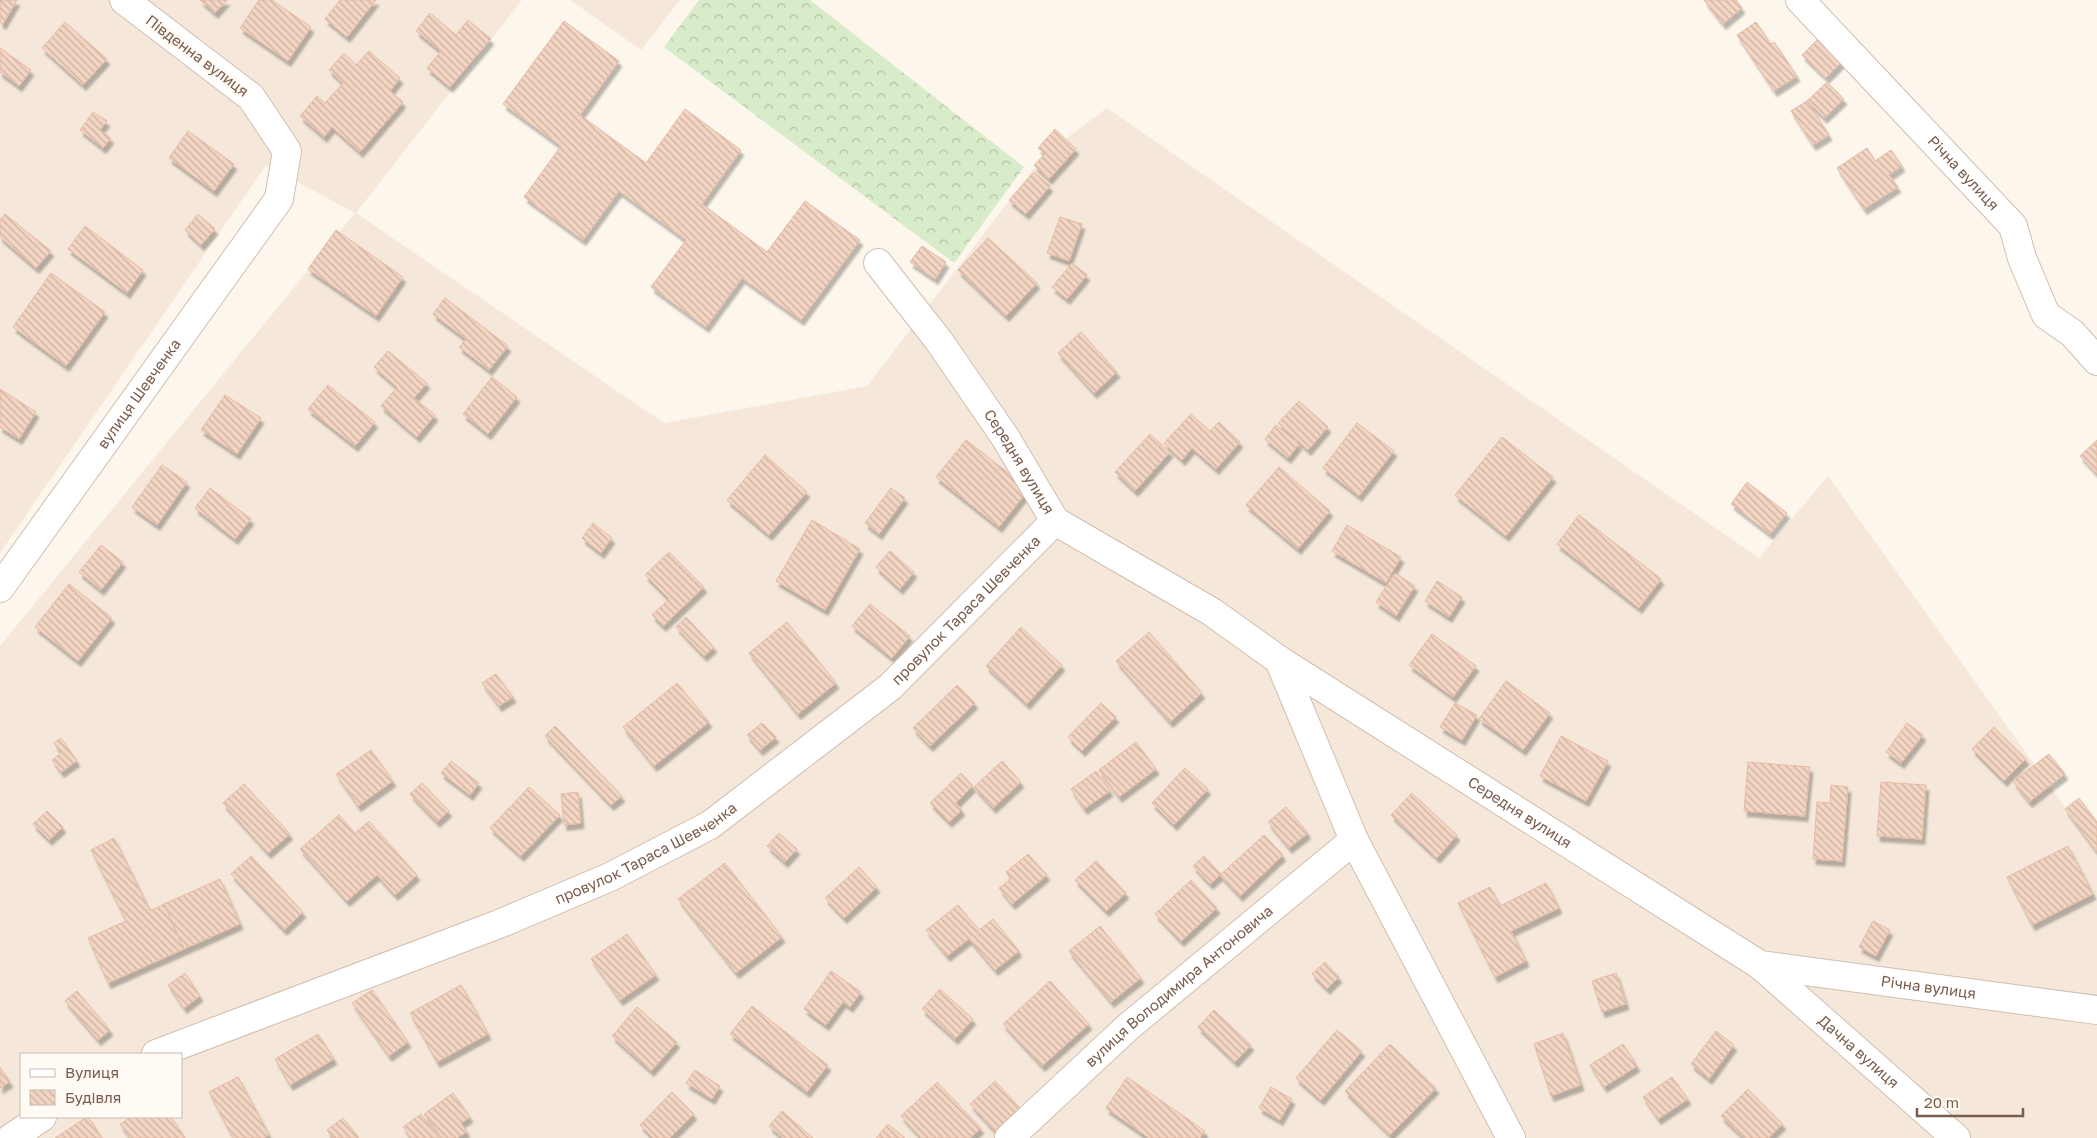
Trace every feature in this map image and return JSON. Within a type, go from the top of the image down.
[{"type":"street","name":"Південна вулиця","points":[[124,0],[251,97],[287,151],[279,199]]},
{"type":"street","name":"Річна вулиця","points":[[1800,0],[2013,226],[2028,274],[2046,315],[2072,333],[2097,361]]},
{"type":"street","name":"вулиця Шевченка","points":[[0,588],[279,199]]},
{"type":"street","name":"Середня вулиця","points":[[878,263],[939,342],[1005,437],[1055,521],[1212,612],[1279,660],[1760,965]]},
{"type":"street","name":"провулок Тараса Шевченка","points":[[159,1053],[507,921],[610,877],[710,825],[890,687],[1055,521]]},
{"type":"street","points":[[1279,660],[1354,840],[1511,1138]]},
{"type":"street","name":"вулиця Володимира Антоновича","points":[[1008,1138],[1128,1027],[1354,840]]},
{"type":"street","name":"Річна вулиця","points":[[1760,965],[2097,1010]]},
{"type":"street","name":"Дачна вулиця","points":[[1760,965],[1956,1138]]},
{"type":"street","points":[[11,1138],[41,1118]]},
{"type":"shaded area","points":[[0,0],[522,0],[356,213],[664,423],[867,386],[1045,154],[1107,108],[1759,558],[1828,476],[2097,852],[2097,1138],[0,1138],[0,646],[355,213],[266,165],[0,553]]},
{"type":"shaded area","points":[[570,0],[680,0],[641,50]]},
{"type":"green space","points":[[699,0],[810,0],[1024,167],[954,263],[664,47]]},
{"type":"building","points":[[0,0],[17,0],[3,24],[0,22]]},
{"type":"building","points":[[200,0],[227,0],[215,13]]},
{"type":"building","points":[[259,0],[272,0],[311,27],[288,61],[240,28]]},
{"type":"building","points":[[340,0],[376,0],[347,37],[325,19]]},
{"type":"building","points":[[1704,0],[1736,0],[1742,8],[1723,24]]},
{"type":"building","points":[[430,13],[456,35],[468,20],[491,39],[450,87],[427,68],[441,51],[416,31]]},
{"type":"building","points":[[564,21],[619,61],[580,115],[646,163],[685,109],[741,150],[702,204],[767,252],[805,201],[860,240],[801,320],[742,278],[706,327],[651,287],[686,240],[619,191],[583,240],[524,197],[561,146],[503,104]]},
{"type":"building","points":[[65,22],[107,59],[83,85],[42,48]]},
{"type":"building","points":[[1756,22],[1771,44],[1774,42],[1797,76],[1774,91],[1737,35]]},
{"type":"building","points":[[1819,38],[1843,61],[1826,78],[1802,55]]},
{"type":"building","points":[[0,48],[31,70],[19,86],[0,72]]},
{"type":"building","points":[[369,51],[400,78],[390,91],[403,102],[360,152],[332,127],[324,137],[300,116],[317,96],[325,103],[343,83],[329,70],[344,53],[356,65]]},
{"type":"building","points":[[1827,82],[1844,99],[1824,118],[1807,101]]},
{"type":"building","points":[[1807,101],[1829,135],[1813,145],[1791,111]]},
{"type":"building","points":[[93,112],[107,121],[100,130],[111,138],[103,148],[80,130]]},
{"type":"building","points":[[1055,129],[1076,149],[1049,179],[1034,165],[1045,154],[1038,148]]},
{"type":"building","points":[[188,131],[234,164],[214,191],[169,158]]},
{"type":"building","points":[[1867,148],[1875,161],[1891,150],[1902,166],[1889,175],[1898,187],[1864,209],[1837,168]]},
{"type":"building","points":[[1034,172],[1050,186],[1026,214],[1009,200]]},
{"type":"building","points":[[5,214],[51,251],[36,268],[0,237],[0,220]]},
{"type":"building","points":[[198,214],[215,229],[201,245],[185,230]]},
{"type":"building","points":[[1060,217],[1082,224],[1069,261],[1047,253]]},
{"type":"building","points":[[85,226],[143,270],[127,293],[68,249]]},
{"type":"building","points":[[336,230],[403,277],[376,316],[308,269]]},
{"type":"building","points":[[988,238],[1037,283],[1006,316],[958,270]]},
{"type":"building","points":[[922,246],[946,262],[935,279],[910,262]]},
{"type":"building","points":[[1072,263],[1087,275],[1067,299],[1052,287]]},
{"type":"building","points":[[51,273],[105,312],[66,366],[13,327]]},
{"type":"building","points":[[445,298],[508,346],[489,370],[459,347],[466,339],[433,314]]},
{"type":"building","points":[[1081,332],[1117,372],[1094,393],[1058,353]]},
{"type":"building","points":[[388,351],[427,383],[414,398],[435,415],[417,437],[381,406],[397,387],[374,367]]},
{"type":"building","points":[[492,377],[517,397],[488,434],[463,414]]},
{"type":"building","points":[[328,385],[375,422],[355,446],[308,409]]},
{"type":"building","points":[[0,389],[36,412],[19,439],[0,427]]},
{"type":"building","points":[[225,395],[261,418],[237,454],[201,430]]},
{"type":"building","points":[[1299,401],[1328,427],[1308,450],[1278,423]]},
{"type":"building","points":[[1191,414],[1210,431],[1219,422],[1240,442],[1216,469],[1192,448],[1182,460],[1164,443]]},
{"type":"building","points":[[1357,423],[1394,451],[1359,496],[1323,468]]},
{"type":"building","points":[[1276,425],[1299,444],[1288,458],[1265,439]]},
{"type":"building","points":[[1150,434],[1170,452],[1135,491],[1115,472]]},
{"type":"building","points":[[1502,437],[1553,477],[1506,536],[1455,495]]},
{"type":"building","points":[[966,440],[1029,489],[999,527],[936,477]]},
{"type":"building","points":[[2097,440],[2097,474],[2080,456]]},
{"type":"building","points":[[765,455],[807,492],[769,535],[727,500]]},
{"type":"building","points":[[162,465],[187,482],[157,525],[132,507]]},
{"type":"building","points":[[1279,467],[1330,511],[1298,549],[1246,505]]},
{"type":"building","points":[[1747,482],[1787,513],[1770,534],[1731,504]]},
{"type":"building","points":[[210,488],[251,519],[235,539],[195,508]]},
{"type":"building","points":[[891,488],[905,498],[879,534],[865,523]]},
{"type":"building","points":[[1579,515],[1661,579],[1639,608],[1557,544]]},
{"type":"building","points":[[812,520],[860,549],[825,610],[776,581]]},
{"type":"building","points":[[593,523],[612,538],[601,553],[582,538]]},
{"type":"building","points":[[1347,525],[1401,557],[1386,583],[1332,551]]},
{"type":"building","points":[[101,545],[123,562],[101,590],[79,572]]},
{"type":"building","points":[[890,551],[914,572],[900,589],[876,567]]},
{"type":"building","points":[[669,552],[704,587],[663,626],[652,615],[669,599],[645,575]]},
{"type":"building","points":[[1395,573],[1415,586],[1396,616],[1376,602]]},
{"type":"building","points":[[1437,581],[1462,597],[1449,617],[1425,601]]},
{"type":"building","points":[[69,584],[112,618],[78,661],[35,627]]},
{"type":"building","points":[[870,604],[910,636],[892,658],[852,626]]},
{"type":"building","points":[[686,617],[714,647],[704,656],[676,627]]},
{"type":"building","points":[[787,622],[836,683],[798,714],[749,653]]},
{"type":"building","points":[[1021,627],[1062,665],[1027,704],[986,666]]},
{"type":"building","points":[[1149,632],[1202,693],[1170,722],[1116,661]]},
{"type":"building","points":[[1432,634],[1476,666],[1453,697],[1409,665]]},
{"type":"building","points":[[496,674],[513,697],[499,706],[482,683]]},
{"type":"building","points":[[1506,681],[1550,713],[1523,750],[1479,719]]},
{"type":"building","points":[[677,683],[709,722],[654,766],[623,727]]},
{"type":"building","points":[[957,685],[975,703],[930,746],[913,728]]},
{"type":"building","points":[[1101,703],[1116,717],[1082,751],[1068,737]]},
{"type":"building","points":[[1455,703],[1477,715],[1462,740],[1440,727]]},
{"type":"building","points":[[762,723],[776,737],[760,750],[747,735]]},
{"type":"building","points":[[1907,723],[1923,735],[1901,763],[1886,752]]},
{"type":"building","points":[[555,726],[622,796],[611,805],[545,736]]},
{"type":"building","points":[[1994,727],[2026,759],[2004,781],[1972,749]]},
{"type":"building","points":[[1561,736],[1608,761],[1586,801],[1540,776]]},
{"type":"building","points":[[61,738],[77,761],[61,772],[52,760],[61,753],[54,743]]},
{"type":"building","points":[[1136,742],[1156,769],[1119,797],[1099,770]]},
{"type":"building","points":[[371,750],[393,781],[358,806],[336,774]]},
{"type":"building","points":[[2049,754],[2065,774],[2029,802],[2013,781]]},
{"type":"building","points":[[451,761],[479,783],[470,795],[441,773]]},
{"type":"building","points":[[1002,761],[1021,782],[993,808],[974,787]]},
{"type":"building","points":[[1748,762],[1810,767],[1805,816],[1744,811]]},
{"type":"building","points":[[1185,768],[1208,789],[1174,825],[1152,803]]},
{"type":"building","points":[[1096,771],[1110,791],[1084,809],[1071,789]]},
{"type":"building","points":[[961,773],[973,786],[956,803],[962,810],[949,822],[930,803]]},
{"type":"building","points":[[1881,782],[1926,785],[1922,839],[1877,836]]},
{"type":"building","points":[[422,783],[449,811],[437,822],[410,794]]},
{"type":"building","points":[[244,784],[290,834],[268,853],[223,803]]},
{"type":"building","points":[[1831,785],[1848,787],[1842,861],[1813,859],[1817,802],[1830,803]]},
{"type":"building","points":[[529,787],[560,815],[521,856],[490,828]]},
{"type":"building","points":[[578,792],[581,823],[564,825],[561,794]]},
{"type":"building","points":[[1412,793],[1457,835],[1437,858],[1391,815]]},
{"type":"building","points":[[2079,798],[2097,822],[2097,852],[2065,809]]},
{"type":"building","points":[[1286,807],[1308,833],[1289,848],[1268,822]]},
{"type":"building","points":[[47,811],[63,827],[49,840],[33,824]]},
{"type":"building","points":[[339,815],[355,833],[369,821],[417,875],[395,895],[377,875],[347,901],[300,849]]},
{"type":"building","points":[[779,833],[797,849],[785,862],[767,846]]},
{"type":"building","points":[[1264,835],[1283,855],[1240,896],[1220,875]]},
{"type":"building","points":[[114,838],[150,911],[164,904],[184,949],[108,983],[88,938],[126,921],[91,850]]},
{"type":"building","points":[[2068,846],[2093,894],[2032,925],[2007,877]]},
{"type":"building","points":[[1028,854],[1047,875],[1012,904],[999,888],[1011,879],[1006,872]]},
{"type":"building","points":[[251,856],[303,912],[284,930],[231,874]]},
{"type":"building","points":[[1204,856],[1221,874],[1210,884],[1193,866]]},
{"type":"building","points":[[1096,861],[1126,893],[1106,911],[1075,880]]},
{"type":"building","points":[[725,863],[782,937],[736,973],[678,899]]},
{"type":"building","points":[[859,867],[877,887],[844,918],[825,898]]},
{"type":"building","points":[[220,879],[240,924],[184,949],[164,904]]},
{"type":"building","points":[[1191,880],[1217,908],[1181,941],[1155,914]]},
{"type":"building","points":[[1546,883],[1559,908],[1511,931],[1526,961],[1495,977],[1458,903],[1490,887],[1500,906]]},
{"type":"building","points":[[958,905],[979,930],[993,919],[1019,951],[995,970],[969,939],[947,956],[926,930]]},
{"type":"building","points":[[1873,921],[1890,930],[1876,956],[1859,947]]},
{"type":"building","points":[[1100,926],[1141,978],[1111,1002],[1069,951]]},
{"type":"building","points":[[627,934],[656,975],[620,1000],[591,959]]},
{"type":"building","points":[[1325,962],[1339,977],[1327,989],[1312,974]]},
{"type":"building","points":[[831,971],[861,992],[850,1007],[843,1002],[826,1025],[804,1009]]},
{"type":"building","points":[[185,973],[200,996],[184,1008],[168,985]]},
{"type":"building","points":[[1616,973],[1626,1004],[1602,1012],[1592,981]]},
{"type":"building","points":[[1050,981],[1089,1024],[1042,1066],[1003,1024]]},
{"type":"building","points":[[461,985],[488,1034],[437,1062],[410,1013]]},
{"type":"building","points":[[940,989],[973,1019],[955,1039],[922,1009]]},
{"type":"building","points":[[372,990],[408,1042],[389,1056],[352,1003]]},
{"type":"building","points":[[77,991],[110,1030],[98,1040],[65,1001]]},
{"type":"building","points":[[752,1006],[828,1065],[807,1092],[730,1034]]},
{"type":"building","points":[[637,1007],[677,1042],[651,1071],[612,1036]]},
{"type":"building","points":[[1214,1010],[1251,1045],[1235,1062],[1198,1027]]},
{"type":"building","points":[[1337,1030],[1362,1051],[1321,1100],[1296,1078]]},
{"type":"building","points":[[1716,1031],[1734,1045],[1709,1079],[1691,1064]]},
{"type":"building","points":[[1563,1033],[1581,1085],[1551,1096],[1534,1044]]},
{"type":"building","points":[[318,1034],[334,1059],[290,1085],[275,1059]]},
{"type":"building","points":[[1390,1044],[1436,1088],[1390,1135],[1345,1091]]},
{"type":"building","points":[[1623,1044],[1637,1066],[1604,1087],[1590,1065]]},
{"type":"building","points":[[0,1067],[10,1082],[0,1088]]},
{"type":"building","points":[[695,1070],[720,1086],[712,1099],[686,1083]]},
{"type":"building","points":[[238,1077],[269,1135],[263,1138],[233,1138],[209,1092]]},
{"type":"building","points":[[1127,1077],[1205,1131],[1200,1138],[1149,1138],[1106,1108]]},
{"type":"building","points":[[1672,1077],[1688,1099],[1658,1119],[1643,1097]]},
{"type":"building","points":[[995,1081],[1020,1108],[995,1131],[970,1104]]},
{"type":"building","points":[[937,1082],[981,1128],[970,1138],[921,1138],[901,1116]]},
{"type":"building","points":[[1271,1087],[1292,1099],[1280,1120],[1259,1108]]},
{"type":"building","points":[[1748,1089],[1783,1124],[1768,1138],[1744,1138],[1721,1116]]},
{"type":"building","points":[[672,1092],[694,1114],[670,1138],[653,1138],[640,1125]]},
{"type":"building","points":[[453,1093],[470,1117],[461,1123],[467,1132],[457,1138],[442,1138],[424,1114]]},
{"type":"building","points":[[782,1111],[813,1138],[783,1138],[769,1126]]},
{"type":"building","points":[[421,1114],[439,1138],[411,1138],[403,1127]]},
{"type":"building","points":[[85,1118],[89,1118],[102,1138],[55,1138]]},
{"type":"building","points":[[129,1118],[172,1118],[185,1138],[130,1138],[120,1124]]},
{"type":"building","points":[[343,1118],[359,1138],[333,1138],[327,1130]]},
{"type":"building","points":[[888,1124],[905,1138],[876,1138]]}]
